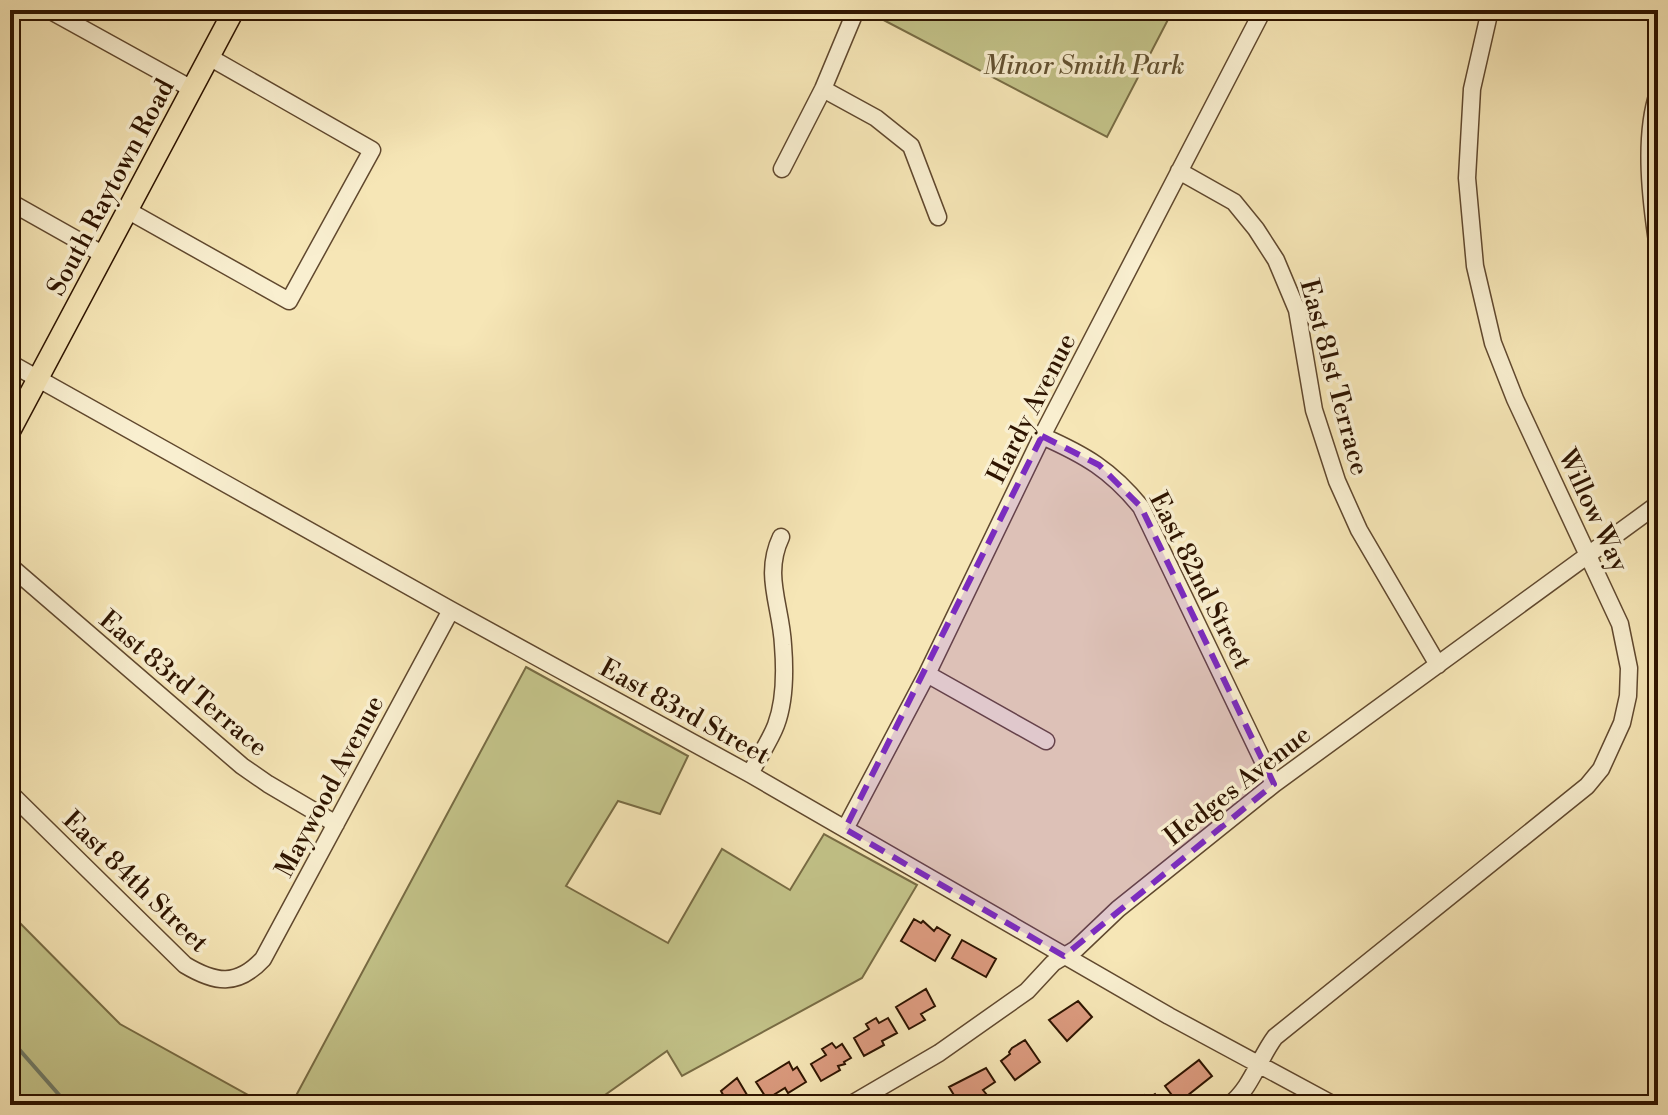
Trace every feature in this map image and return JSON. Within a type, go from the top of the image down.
[{"type":"main road","name":"South Raytown Road","points":[[10,431],[234,10]]},
{"type":"street","points":[[49,10],[192,89]]},
{"type":"street","points":[[782,169],[823,89],[856,10]]},
{"type":"street","name":"Hardy Avenue","points":[[845,829],[927,674],[1042,436],[1263,10]]},
{"type":"street","name":"Willow Way","points":[[1229,1105],[1240,1097],[1275,1037],[1587,786],[1601,769],[1622,723],[1628,696],[1629,668],[1620,624],[1515,399],[1493,343],[1475,266],[1467,163],[1472,89],[1490,10]]},
{"type":"street","points":[[127,210],[289,301],[372,150],[209,57]]},
{"type":"street","points":[[823,89],[876,118],[911,146],[938,217]]},
{"type":"street","points":[[1658,93],[1653,108],[1650,163],[1658,248]]},
{"type":"street","name":"East 81st Terrace","points":[[1179,171],[1234,202],[1276,260],[1297,310],[1314,410],[1337,481],[1359,530],[1438,665]]},
{"type":"street","points":[[10,202],[104,255]]},
{"type":"street","name":"East 83rd Street","points":[[10,363],[750,774],[1064,956],[1334,1105]]},
{"type":"street","name":"East 82nd Street","points":[[1042,436],[1099,465],[1122,484],[1141,507],[1274,784]]},
{"type":"street","name":"Hedges Avenue","points":[[850,1105],[951,1044],[1027,991],[1053,963],[1076,949],[1118,909],[1274,784],[1658,504]]},
{"type":"street","points":[[750,774],[777,724],[783,681],[783,643],[772,570],[773,555],[781,537]]},
{"type":"street","name":"East 83rd Terrace","points":[[10,566],[242,766],[336,824]]},
{"type":"street","name":"Maywood Avenue","points":[[239,977],[254,969],[263,959],[451,610]]},
{"type":"street","points":[[927,674],[1046,741]]},
{"type":"street","name":"East 84th Street","points":[[10,793],[185,965],[206,978],[225,980],[239,977]]},
{"type":"highlighted area","points":[[1042,436],[1099,465],[1141,507],[1274,784],[1064,956],[845,829]]},
{"type":"green space","name":"Minor Smith Park","points":[[871,10],[1173,10],[1107,137],[872,14]]},
{"type":"green space","points":[[526,667],[688,756],[660,814],[618,801],[566,886],[668,943],[722,849],[790,890],[824,834],[917,885],[862,978],[682,1076],[667,1051],[605,1095],[597,1105],[291,1105]]},
{"type":"green space","points":[[10,913],[120,1024],[266,1105],[10,1105]]},
{"type":"building","points":[[914,919],[923,921],[934,931],[937,927],[950,935],[935,961],[901,941]]},
{"type":"building","points":[[962,940],[996,959],[986,977],[952,958]]},
{"type":"building","points":[[926,989],[935,1006],[921,1014],[925,1020],[909,1029],[896,1007]]},
{"type":"building","points":[[1078,1001],[1092,1017],[1067,1041],[1049,1020]]},
{"type":"building","points":[[876,1018],[879,1023],[888,1018],[897,1033],[882,1041],[884,1045],[864,1056],[854,1038],[869,1029],[866,1024]]},
{"type":"building","points":[[1025,1040],[1040,1062],[1015,1080],[1001,1061],[1012,1048]]},
{"type":"building","points":[[832,1043],[836,1048],[842,1044],[851,1058],[838,1066],[840,1070],[821,1081],[811,1064],[826,1055],[822,1049]]},
{"type":"building","points":[[1199,1060],[1212,1076],[1178,1103],[1165,1086]]},
{"type":"building","points":[[789,1062],[793,1070],[797,1067],[806,1082],[788,1093],[785,1088],[767,1099],[756,1082]]},
{"type":"building","points":[[986,1068],[995,1082],[983,1090],[987,1095],[977,1102],[974,1096],[960,1105],[949,1087]]},
{"type":"building","points":[[737,1078],[753,1105],[726,1105],[721,1091]]},
{"type":"building","points":[[1155,1094],[1163,1105],[1131,1104],[1144,1095],[1147,1099]]},
{"type":"waterway","points":[[10,1039],[68,1105]]}]
